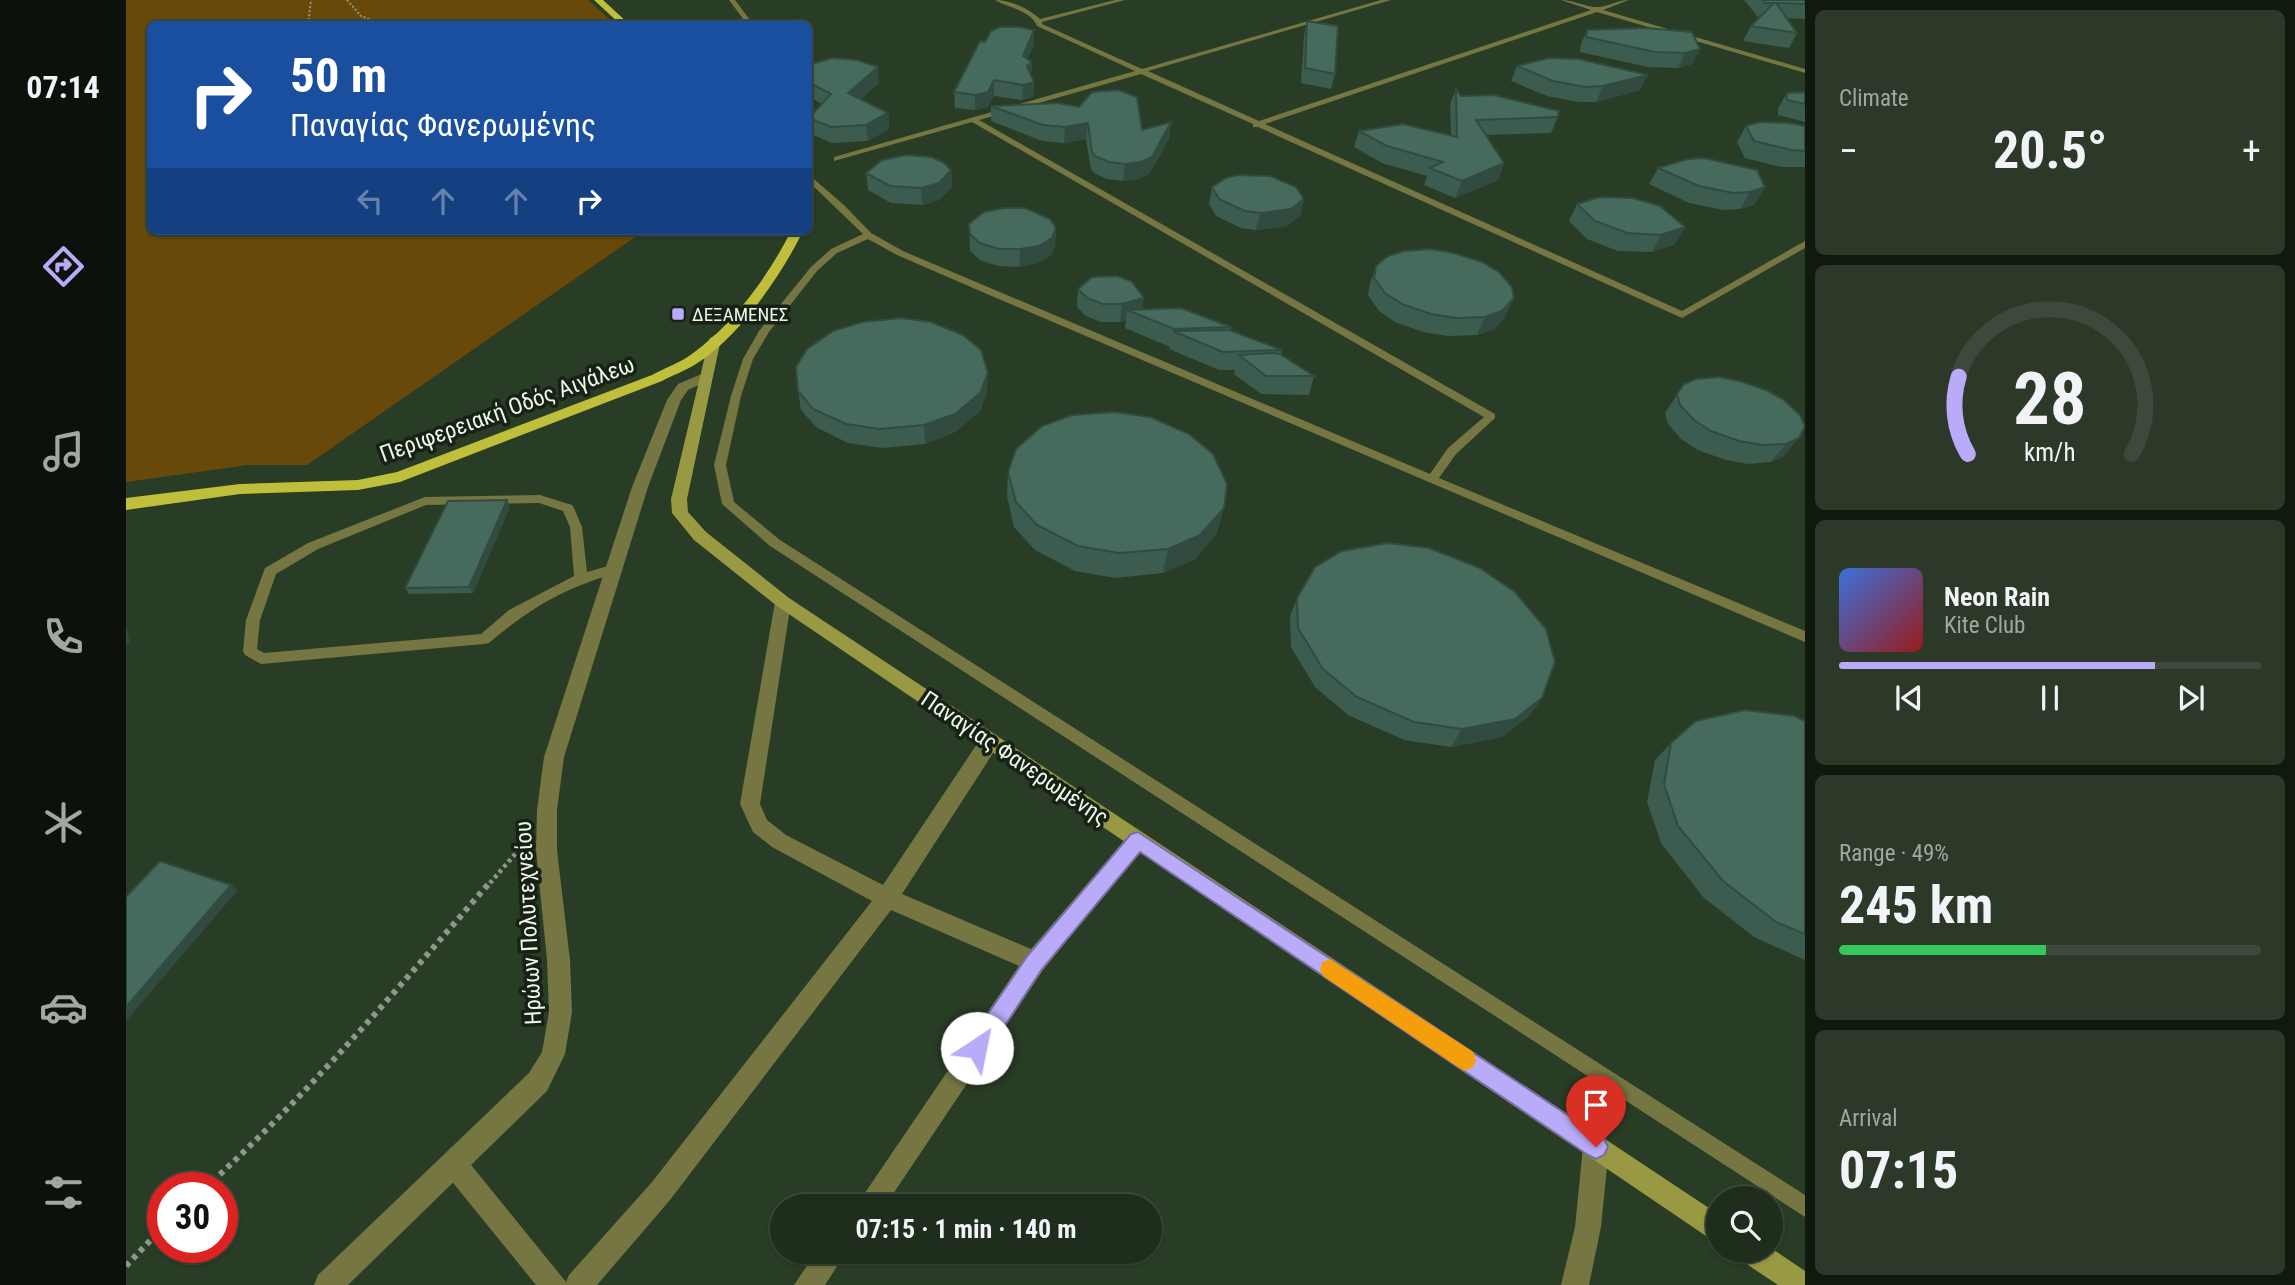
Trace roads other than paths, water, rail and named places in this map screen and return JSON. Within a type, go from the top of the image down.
[{"type":"highway","points":[[599,0],[622,21]]},
{"type":"highway","name":"Περιφερειακή Οδός Αιγάλεω","points":[[126,504],[240,489],[358,485],[400,477],[657,378],[692,360],[715,339],[782,258],[795,235]]},
{"type":"main road","name":"Παναγίας Φανερωμένης","points":[[715,339],[681,484],[680,513],[700,537],[783,602],[1706,1221]]},
{"type":"main road","points":[[1770,1263],[1802,1285]]},
{"type":"street","name":"Ηρώων Πολυτεχνείου","points":[[328,1285],[538,1082],[554,1053],[559,1027],[560,991],[546,860],[549,782],[554,757],[640,487],[674,400],[683,387],[704,377]]},
{"type":"street","points":[[783,602],[750,804],[760,826],[779,841],[887,898],[1035,962]]},
{"type":"street","points":[[579,1285],[661,1191],[887,898],[990,741]]},
{"type":"street","points":[[878,1194],[1035,962],[1138,840]]},
{"type":"street","points":[[1576,1285],[1588,1227],[1596,1147]]},
{"type":"street","points":[[454,1164],[554,1285]]},
{"type":"street","points":[[808,1285],[824,1264]]},
{"type":"lane","points":[[732,0],[748,21]]},
{"type":"lane","points":[[998,0],[1030,13],[1044,28],[1682,315],[1805,244]]},
{"type":"lane","points":[[1039,20],[1122,0]]},
{"type":"lane","points":[[837,159],[1388,0]]},
{"type":"lane","points":[[1564,0],[1805,71]]},
{"type":"lane","points":[[1256,125],[1626,0]]},
{"type":"lane","points":[[1789,66],[1805,60]]},
{"type":"lane","points":[[973,120],[1491,416],[1452,451],[1433,478]]},
{"type":"lane","points":[[812,180],[843,212],[866,228],[868,235],[900,253],[1805,637]]},
{"type":"lane","points":[[868,235],[834,251],[814,269],[764,331],[748,359],[720,465],[728,504],[775,543],[1805,1207]]},
{"type":"lane","points":[[581,578],[576,527],[568,508],[540,499],[425,501],[313,546],[270,571],[253,620],[250,651],[261,659],[484,639],[514,614],[544,596],[581,578],[615,569]]},
{"type":"place","name":"ΔΕΞΑΜΕΝΕΣ","points":[[678,314]]}]
